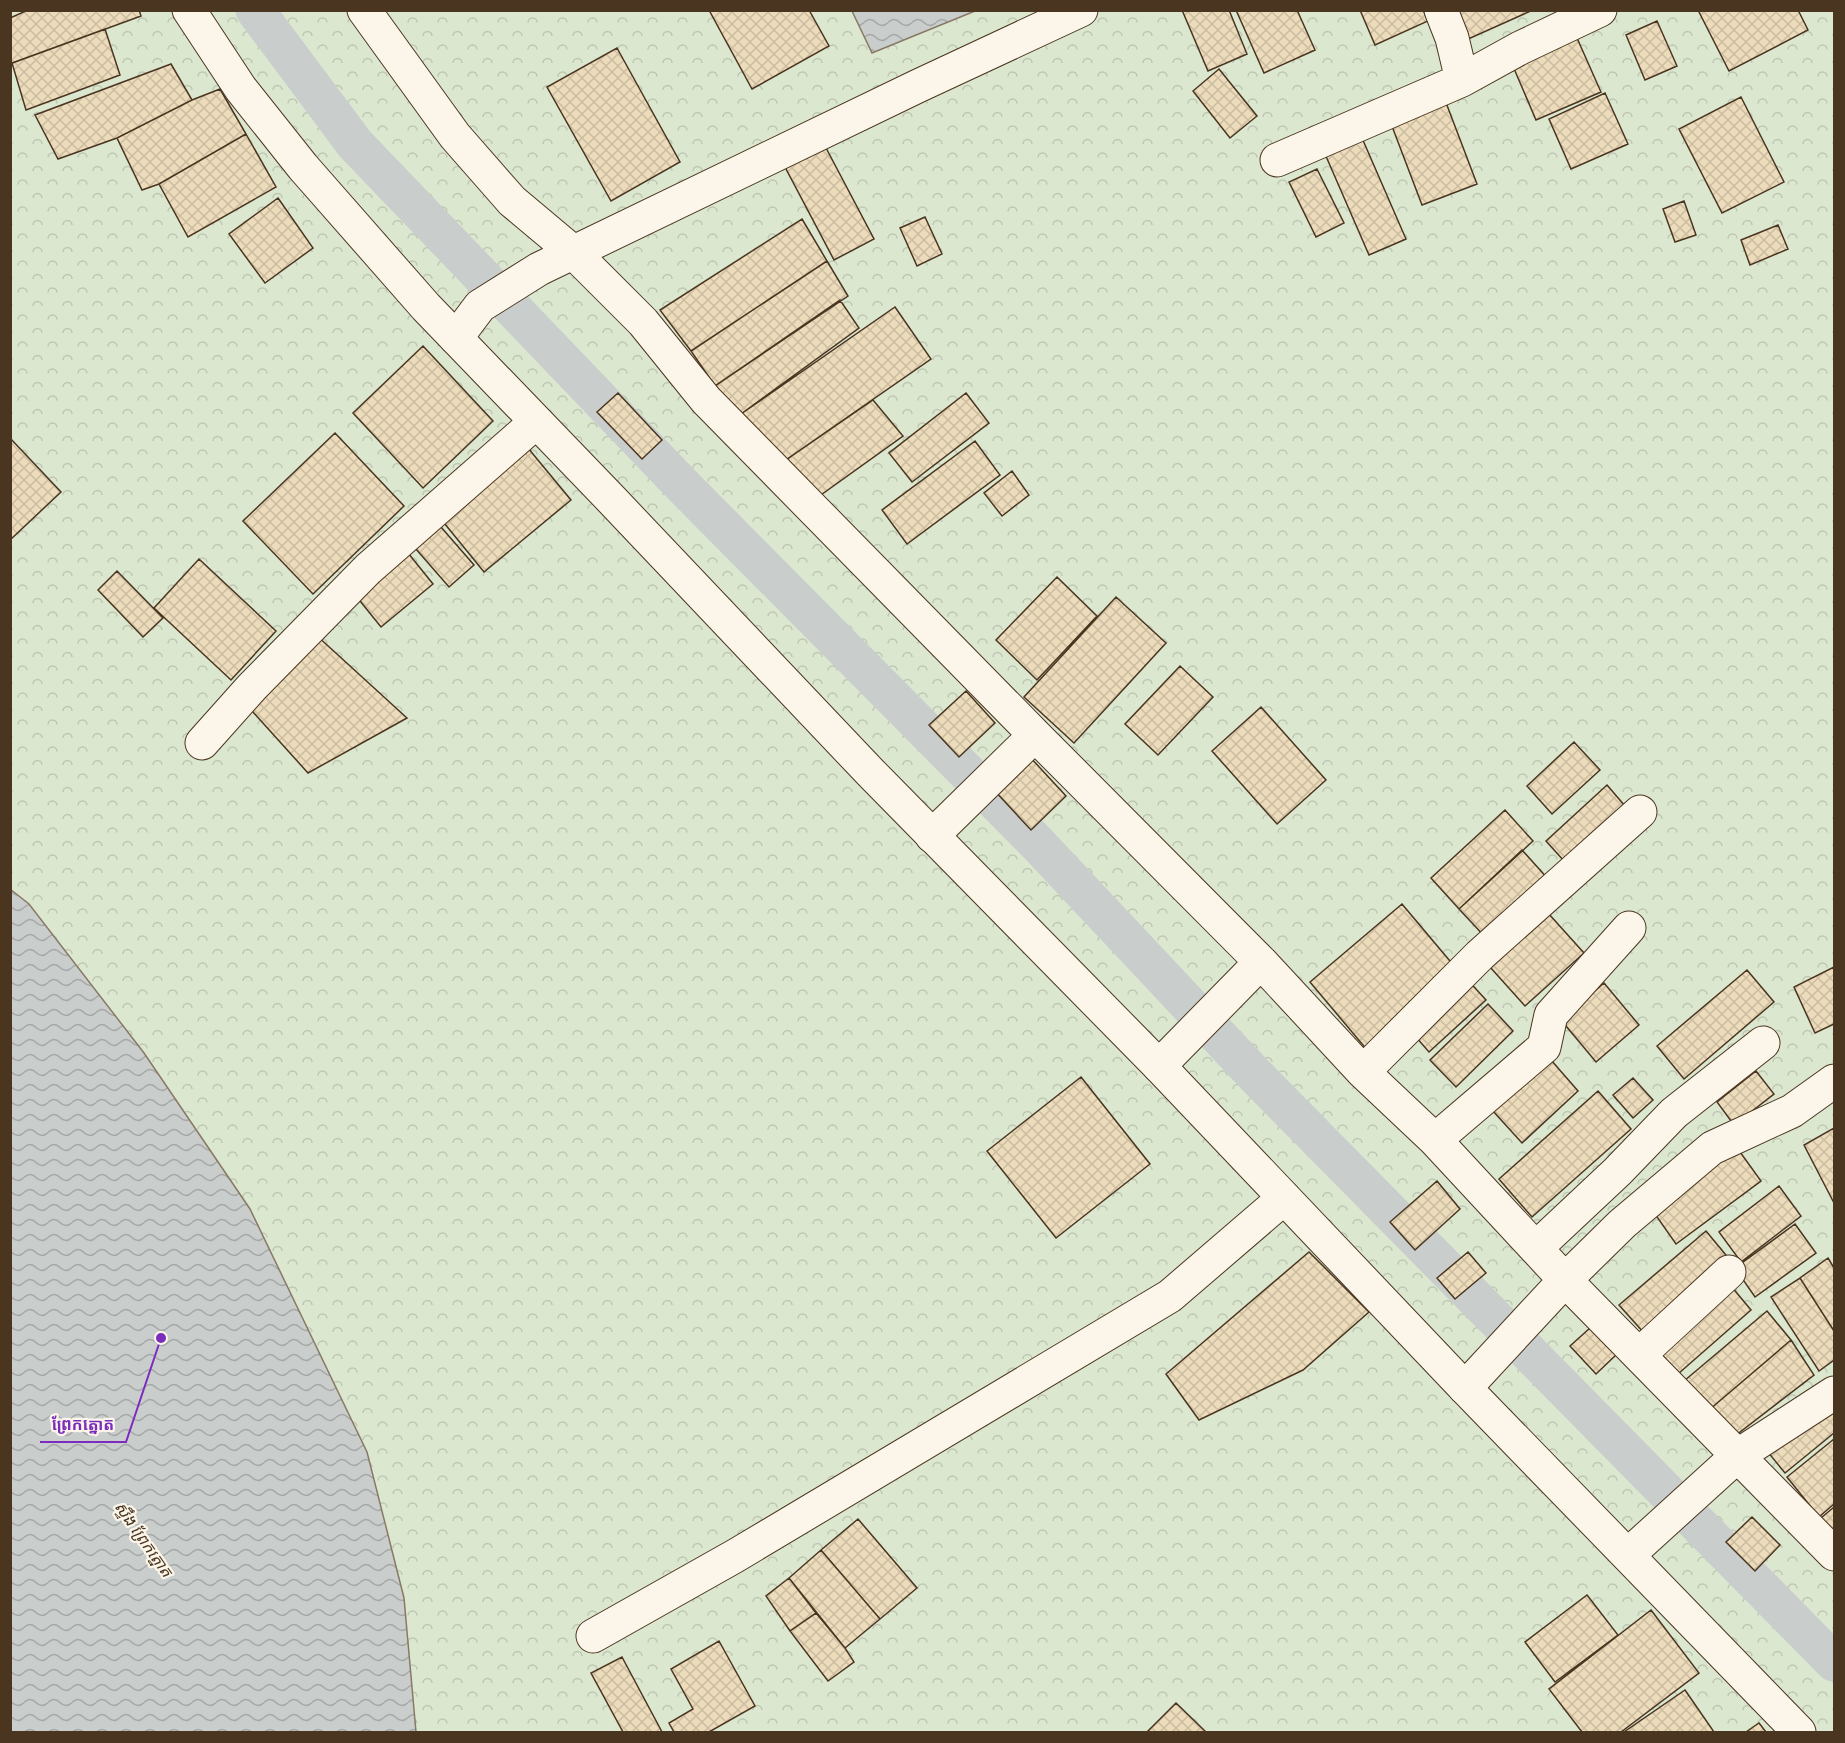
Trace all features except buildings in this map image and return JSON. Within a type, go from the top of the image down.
[{"type":"street","points":[[189,10],[242,89],[303,167],[426,307],[932,836],[1159,1066],[1465,1388],[1799,1732]]},
{"type":"street","points":[[364,10],[455,136],[512,201],[574,253],[643,322],[706,400],[1035,735],[1252,972],[1435,1140],[1536,1248],[1556,1290],[1639,1355],[1727,1465],[1834,1554]]},
{"type":"street","points":[[456,338],[480,306],[539,269],[1081,10]]},
{"type":"street","points":[[1441,10],[1452,38],[1462,80]]},
{"type":"street","points":[[1277,160],[1462,80],[1520,48],[1600,10]]},
{"type":"street","points":[[202,743],[252,687],[368,569],[536,422]]},
{"type":"street","points":[[932,836],[1035,735]]},
{"type":"street","points":[[1363,1072],[1480,955],[1640,812]]},
{"type":"street","points":[[1435,1140],[1544,1047],[1551,1015],[1629,928]]},
{"type":"street","points":[[1159,1066],[1252,972]]},
{"type":"street","points":[[1536,1248],[1617,1172],[1674,1113],[1763,1042]]},
{"type":"street","points":[[1465,1388],[1556,1290],[1622,1224],[1712,1148],[1792,1110],[1834,1081]]},
{"type":"street","points":[[593,1636],[735,1556],[1170,1296],[1284,1198]]},
{"type":"street","points":[[1639,1355],[1729,1272]]},
{"type":"street","points":[[1628,1555],[1727,1465],[1834,1393]]},
{"type":"green space","points":[[11,11],[1834,11],[1834,1732],[11,1732]]},
{"type":"water","points":[[852,11],[975,11],[872,53]]},
{"type":"water","name":"ស្ទឹង ព្រែកត្នោត","points":[[10,889],[29,904],[144,1053],[250,1209],[367,1452],[404,1598],[416,1732],[11,1732]]},
{"type":"waterway","points":[[255,10],[355,144],[682,485],[1035,841],[1255,1075],[1834,1662]]},
{"type":"place","name":"ព្រែកត្នោត","points":[[161,1338]]}]
